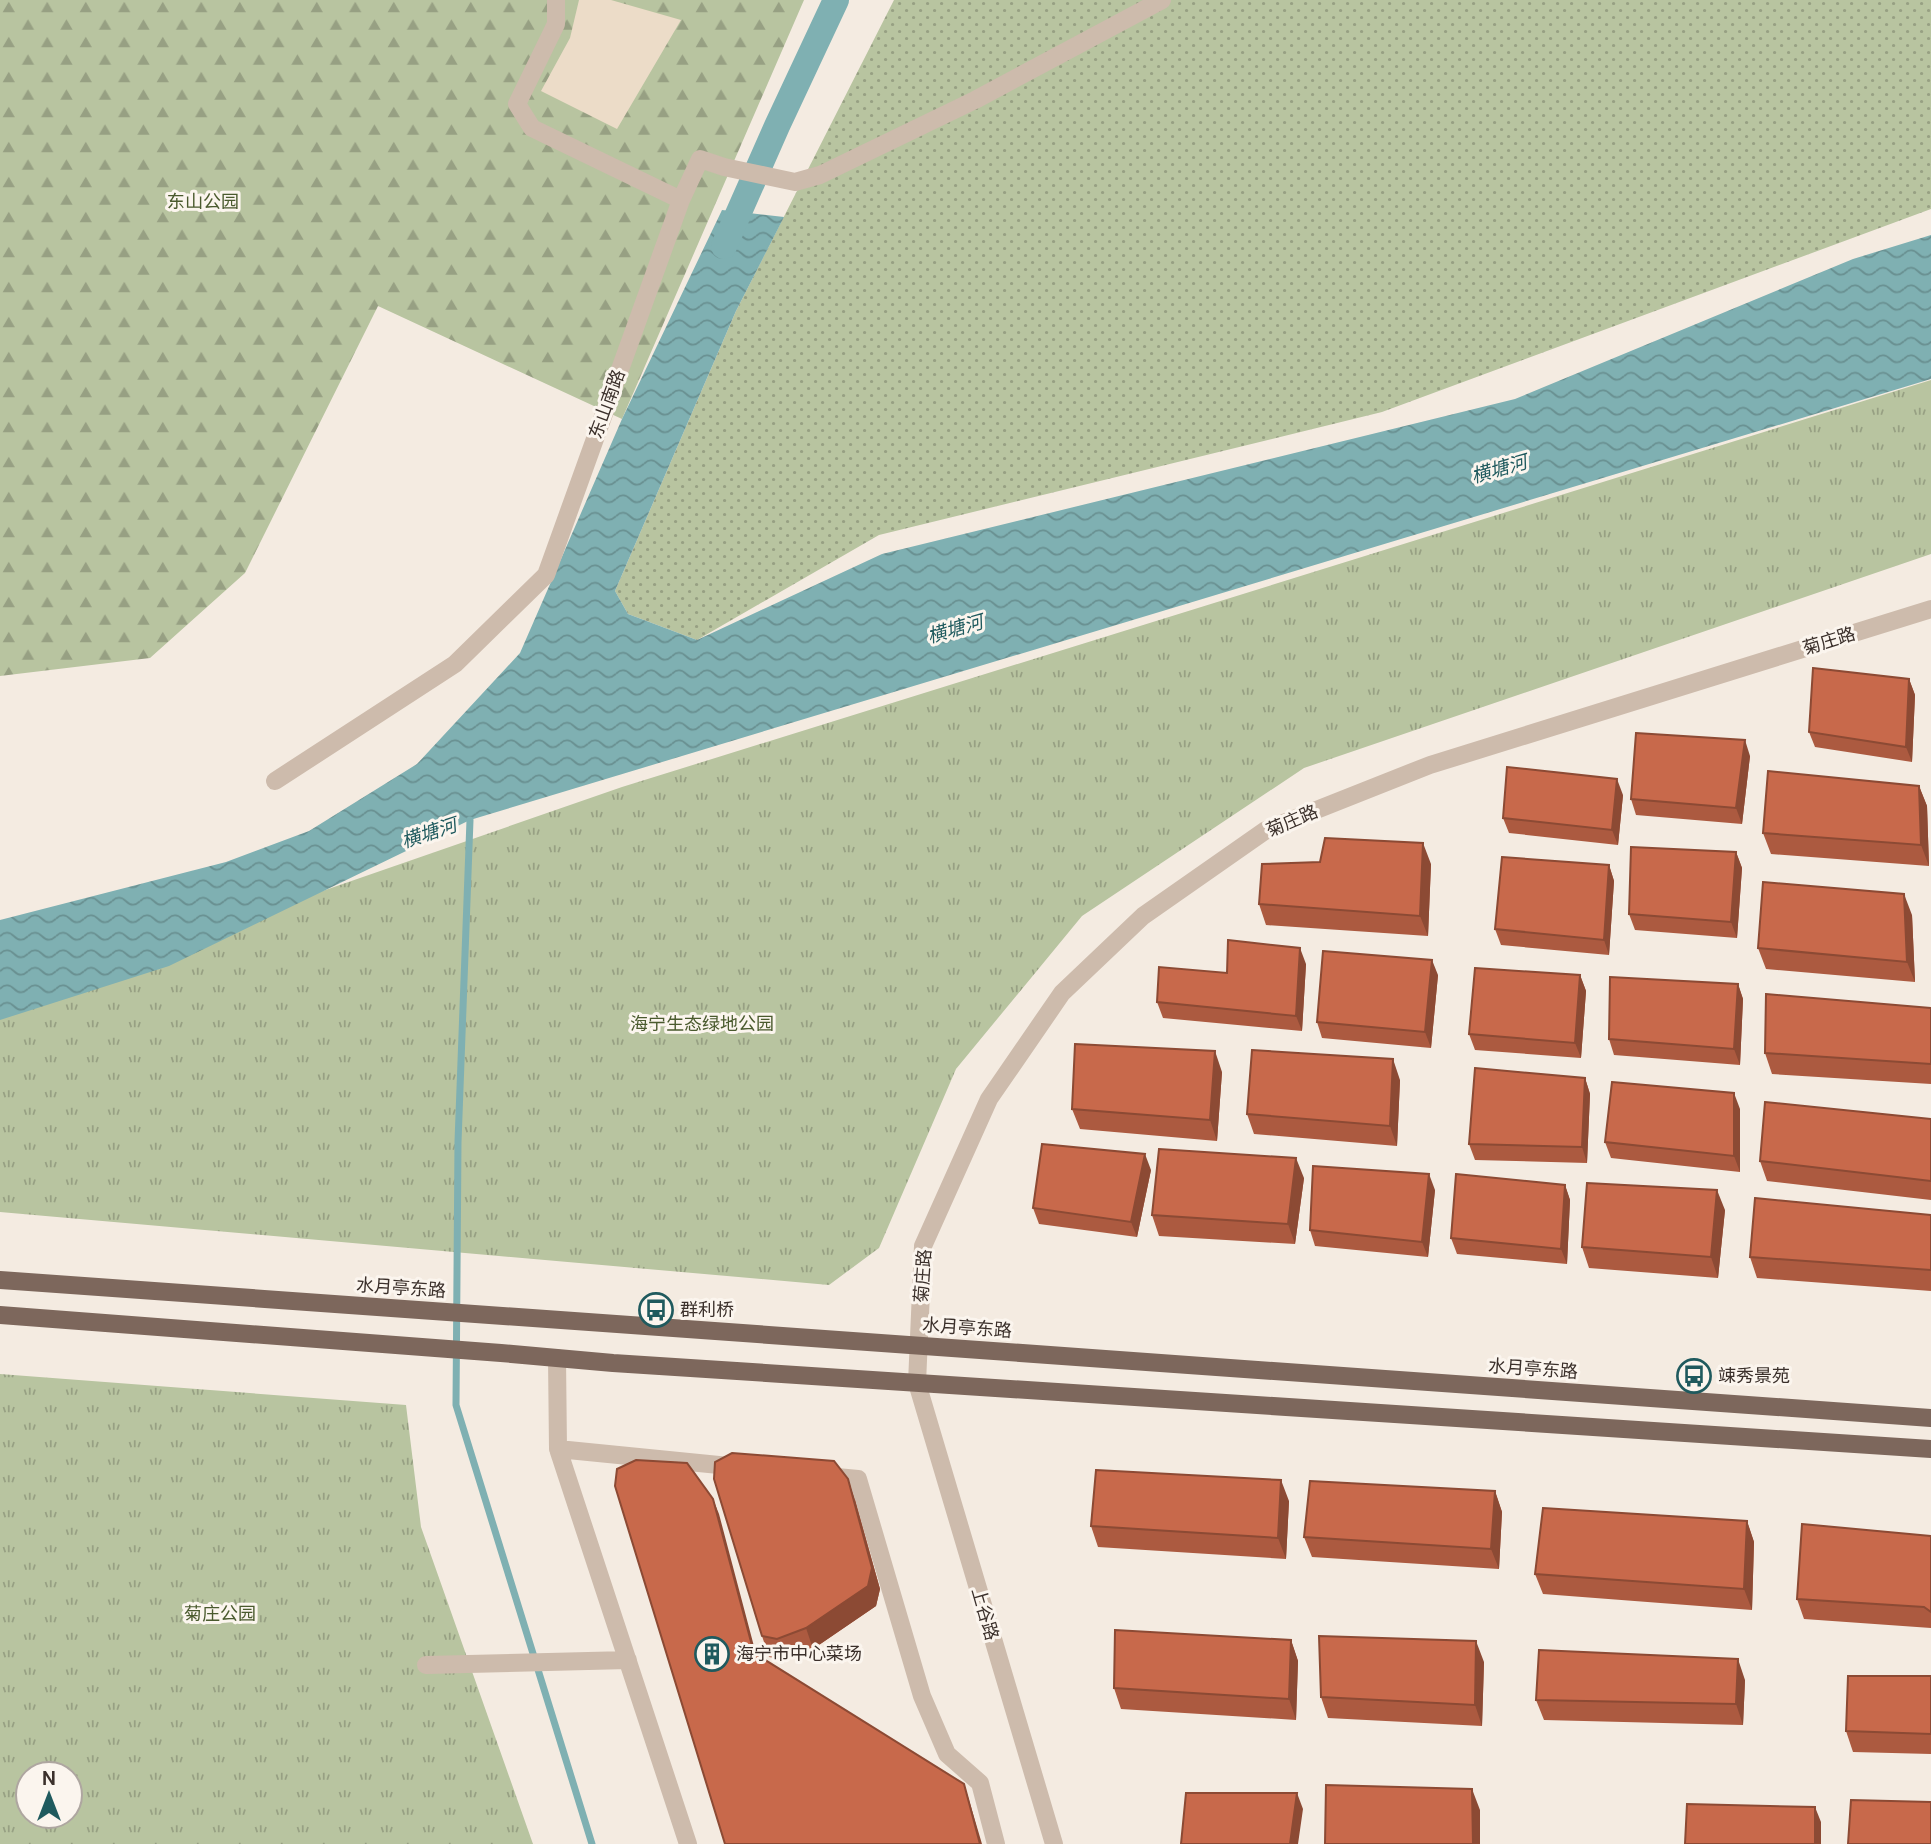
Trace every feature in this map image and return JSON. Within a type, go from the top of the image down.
[{"type":"main road","name":"水月亭东路","points":[[0,1280],[1931,1418]]},
{"type":"main road","points":[[0,1315],[917,1383],[1931,1449]]},
{"type":"street","points":[[556,0],[556,24],[517,104],[532,128],[681,200]]},
{"type":"street","name":"东山南路","points":[[275,781],[455,664],[546,575],[681,200],[701,159],[724,167],[795,182],[820,175],[975,100],[1162,0]]},
{"type":"street","name":"菊庄路","points":[[917,1383],[923,1246],[989,1099],[1062,993],[1143,916],[1266,830],[1430,765],[1931,609]]},
{"type":"street","points":[[557,1358],[558,1449],[688,1844]]},
{"type":"street","name":"上谷路","points":[[917,1383],[1054,1844]]},
{"type":"street","points":[[558,1449],[763,1470]]},
{"type":"street","points":[[804,1474],[858,1479],[922,1696],[947,1754],[980,1783],[996,1844]]},
{"type":"street","points":[[426,1665],[628,1660]]},
{"type":"green space","name":"东山公园","points":[[0,0],[804,0],[622,419],[378,306],[245,573],[150,658],[0,676]]},
{"type":"green space","points":[[894,0],[1931,0],[1931,209],[1382,412],[879,535],[697,640],[628,614],[615,591],[736,311]]},
{"type":"green space","name":"海宁生态绿地公园","points":[[1931,380],[1931,554],[1304,768],[1082,916],[956,1069],[879,1248],[829,1285],[0,1212],[0,1003],[622,787]]},
{"type":"green space","name":"菊庄公园","points":[[0,1374],[406,1405],[421,1527],[533,1844],[0,1844]]},
{"type":"shaded area","points":[[579,0],[611,0],[681,20],[617,129],[541,91],[570,38]]},
{"type":"water","name":"横塘河","points":[[722,210],[784,217],[736,311],[615,591],[628,614],[697,640],[882,554],[1515,399],[1853,259],[1931,235],[1931,379],[470,820],[169,966],[0,1020],[0,920],[226,862],[309,831],[417,764],[520,653],[622,419]]},
{"type":"building","points":[[1813,668],[1909,679],[1906,747],[1809,732]]},
{"type":"building","points":[[1636,733],[1745,740],[1736,808],[1631,799]]},
{"type":"building","points":[[1507,767],[1617,779],[1612,830],[1503,818]]},
{"type":"building","points":[[1768,771],[1919,786],[1921,845],[1763,833]]},
{"type":"building","points":[[1325,838],[1423,843],[1420,916],[1259,904],[1262,864],[1320,862]]},
{"type":"building","points":[[1631,847],[1736,852],[1731,922],[1629,914]]},
{"type":"building","points":[[1502,857],[1609,865],[1604,940],[1495,929]]},
{"type":"building","points":[[1763,882],[1904,894],[1907,962],[1758,948]]},
{"type":"building","points":[[1228,940],[1300,948],[1296,1016],[1157,1002],[1159,967],[1227,973]]},
{"type":"building","points":[[1323,951],[1432,960],[1425,1032],[1317,1022]]},
{"type":"building","points":[[1475,968],[1580,975],[1575,1043],[1469,1034]]},
{"type":"building","points":[[1610,977],[1738,984],[1734,1049],[1609,1039]]},
{"type":"building","points":[[1766,994],[1931,1008],[1931,1064],[1765,1053]]},
{"type":"building","points":[[1075,1044],[1215,1051],[1210,1120],[1072,1109]]},
{"type":"building","points":[[1252,1050],[1393,1059],[1390,1126],[1247,1114]]},
{"type":"building","points":[[1475,1068],[1585,1078],[1582,1147],[1469,1144]]},
{"type":"building","points":[[1612,1082],[1734,1093],[1734,1156],[1605,1142]]},
{"type":"building","points":[[1765,1102],[1931,1119],[1931,1181],[1760,1161]]},
{"type":"building","points":[[1042,1144],[1145,1154],[1131,1222],[1033,1208]]},
{"type":"building","points":[[1159,1149],[1296,1158],[1288,1224],[1152,1215]]},
{"type":"building","points":[[1313,1166],[1429,1174],[1422,1242],[1310,1230]]},
{"type":"building","points":[[1456,1174],[1565,1185],[1561,1249],[1451,1238]]},
{"type":"building","points":[[1587,1183],[1717,1190],[1711,1257],[1582,1247]]},
{"type":"building","points":[[1755,1198],[1931,1215],[1931,1270],[1750,1257]]},
{"type":"building","points":[[732,1453],[834,1461],[848,1479],[872,1568],[868,1586],[806,1628],[777,1639],[762,1636],[714,1479],[715,1462]]},
{"type":"building","name":"海宁市中心菜场","points":[[636,1460],[687,1463],[713,1499],[754,1653],[964,1784],[980,1844],[725,1844],[615,1486],[617,1469]]},
{"type":"building","points":[[1096,1470],[1281,1480],[1278,1538],[1091,1526]]},
{"type":"building","points":[[1310,1481],[1495,1491],[1491,1549],[1304,1537]]},
{"type":"building","points":[[1543,1508],[1747,1521],[1744,1589],[1535,1574]]},
{"type":"building","points":[[1802,1524],[1931,1536],[1931,1612],[1924,1607],[1797,1599]]},
{"type":"building","points":[[1115,1630],[1291,1640],[1289,1699],[1114,1688]]},
{"type":"building","points":[[1319,1636],[1476,1641],[1475,1705],[1321,1697]]},
{"type":"building","points":[[1539,1650],[1738,1659],[1736,1704],[1536,1700]]},
{"type":"building","points":[[1848,1676],[1931,1676],[1931,1734],[1846,1731]]},
{"type":"building","points":[[1326,1785],[1472,1789],[1473,1844],[1325,1844]]},
{"type":"building","points":[[1186,1793],[1297,1793],[1290,1844],[1181,1844]]},
{"type":"building","points":[[1851,1800],[1931,1802],[1931,1844],[1848,1844]]},
{"type":"building","points":[[1687,1804],[1815,1807],[1815,1844],[1685,1844]]},
{"type":"waterway","points":[[724,246],[836,0]]},
{"type":"waterway","name":"横塘河","points":[[470,820],[458,1142],[456,1405],[592,1844]]},
{"type":"place","name":"群利桥","points":[[656,1310]]},
{"type":"place","name":"竦秀景苑","points":[[1694,1376]]},
{"type":"place","name":"海宁市中心菜场","points":[[712,1654]]}]
